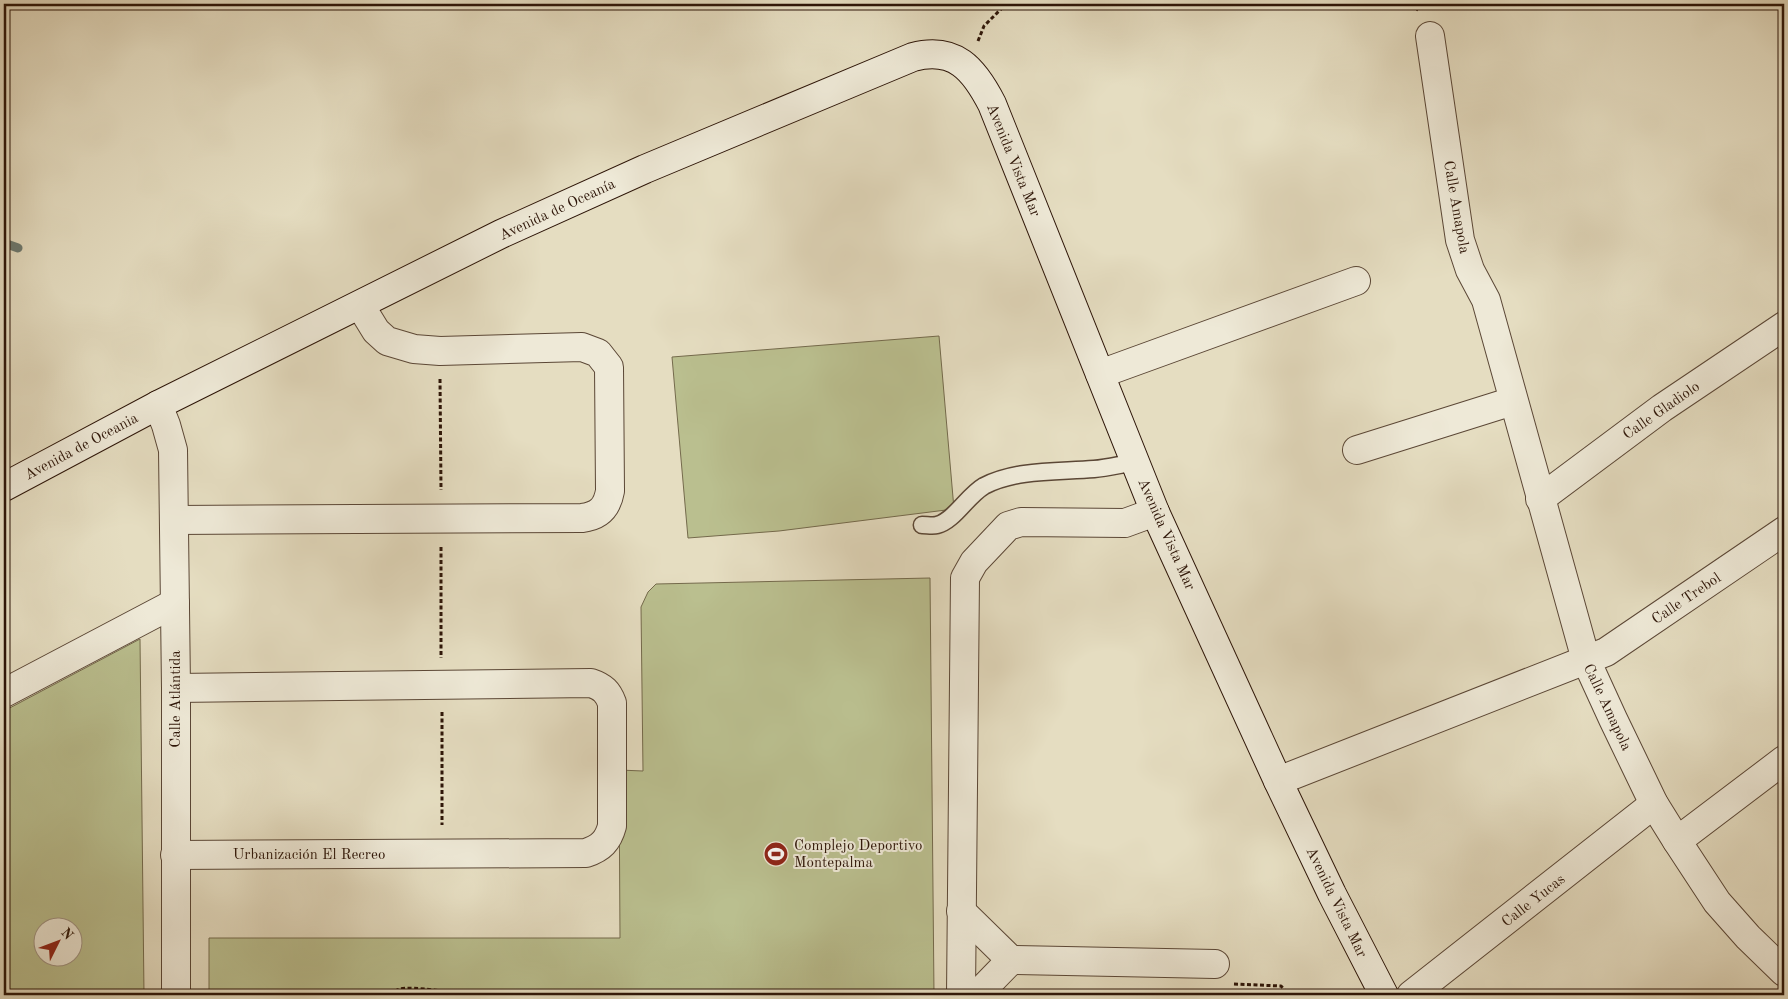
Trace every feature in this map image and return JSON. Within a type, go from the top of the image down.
[{"type":"street","name":"Calle Amapola","points":[[1430,36],[1460,240],[1470,270],[1486,300],[1586,660],[1654,804],[1677,841],[1717,902],[1748,937],[1784,972]]},
{"type":"street","name":"Avenida de Oceanía","points":[[158,404],[573,200],[913,57],[927,53],[941,54],[955,59],[967,67]]},
{"type":"street","name":"Avenida Vista Mar","points":[[967,67],[982,84],[992,104],[1156,512],[1278,781],[1332,894],[1384,995]]},
{"type":"street","points":[[1100,374],[1356,282]]},
{"type":"street","points":[[174,520],[590,517],[605,508],[609,499],[610,472],[609,367],[598,353],[582,347],[440,351],[414,349],[387,341],[376,331],[360,304]]},
{"type":"street","name":"Calle Gladiolo","points":[[1540,499],[1662,408],[1784,326]]},
{"type":"street","points":[[1356,450],[1513,401]]},
{"type":"street","name":"Avenida de Oceania","points":[[4,487],[158,404]]},
{"type":"street","name":"Calle Atlántida","points":[[158,404],[173,450],[176,688],[176,995]]},
{"type":"street","points":[[961,995],[965,578],[974,562],[1008,526],[1021,522],[1125,523],[1156,512]]},
{"type":"street","name":"Calle Trebol","points":[[1278,781],[1606,652],[1784,531]]},
{"type":"street","points":[[4,693],[175,603]]},
{"type":"street","name":"Urbanización El Recreo","points":[[175,855],[586,853],[596,850],[603,844],[609,836],[612,826],[612,703],[605,690],[591,683],[176,688]]},
{"type":"street","points":[[1677,841],[1784,760]]},
{"type":"street","name":"Calle Yucas","points":[[1411,995],[1654,804]]},
{"type":"street","points":[[962,911],[1011,960],[1215,964]]},
{"type":"street","points":[[977,995],[1011,960]]},
{"type":"lane","points":[[922,525],[937,525],[949,519],[978,490],[993,482],[1009,477],[1097,469],[1136,462]]},
{"type":"path","points":[[967,67],[984,26],[1006,4]]},
{"type":"path","points":[[440,351],[443,854]]},
{"type":"path","points":[[1215,964],[1234,984],[1281,986],[1289,995]]},
{"type":"path","points":[[390,995],[401,988],[465,995]]},
{"type":"green space","points":[[939,336],[954,509],[779,531],[688,538],[672,357]]},
{"type":"green space","name":"Complejo Deportivo Montepalma","points":[[930,578],[934,995],[209,995],[209,938],[620,938],[619,770],[643,771],[641,607],[648,592],[656,584]]},
{"type":"green space","points":[[140,639],[144,995],[4,995],[4,711]]},
{"type":"waterway","points":[[4,243],[18,248]]},
{"type":"place","name":"Complejo Deportivo Montepalma","points":[[776,854]]}]
